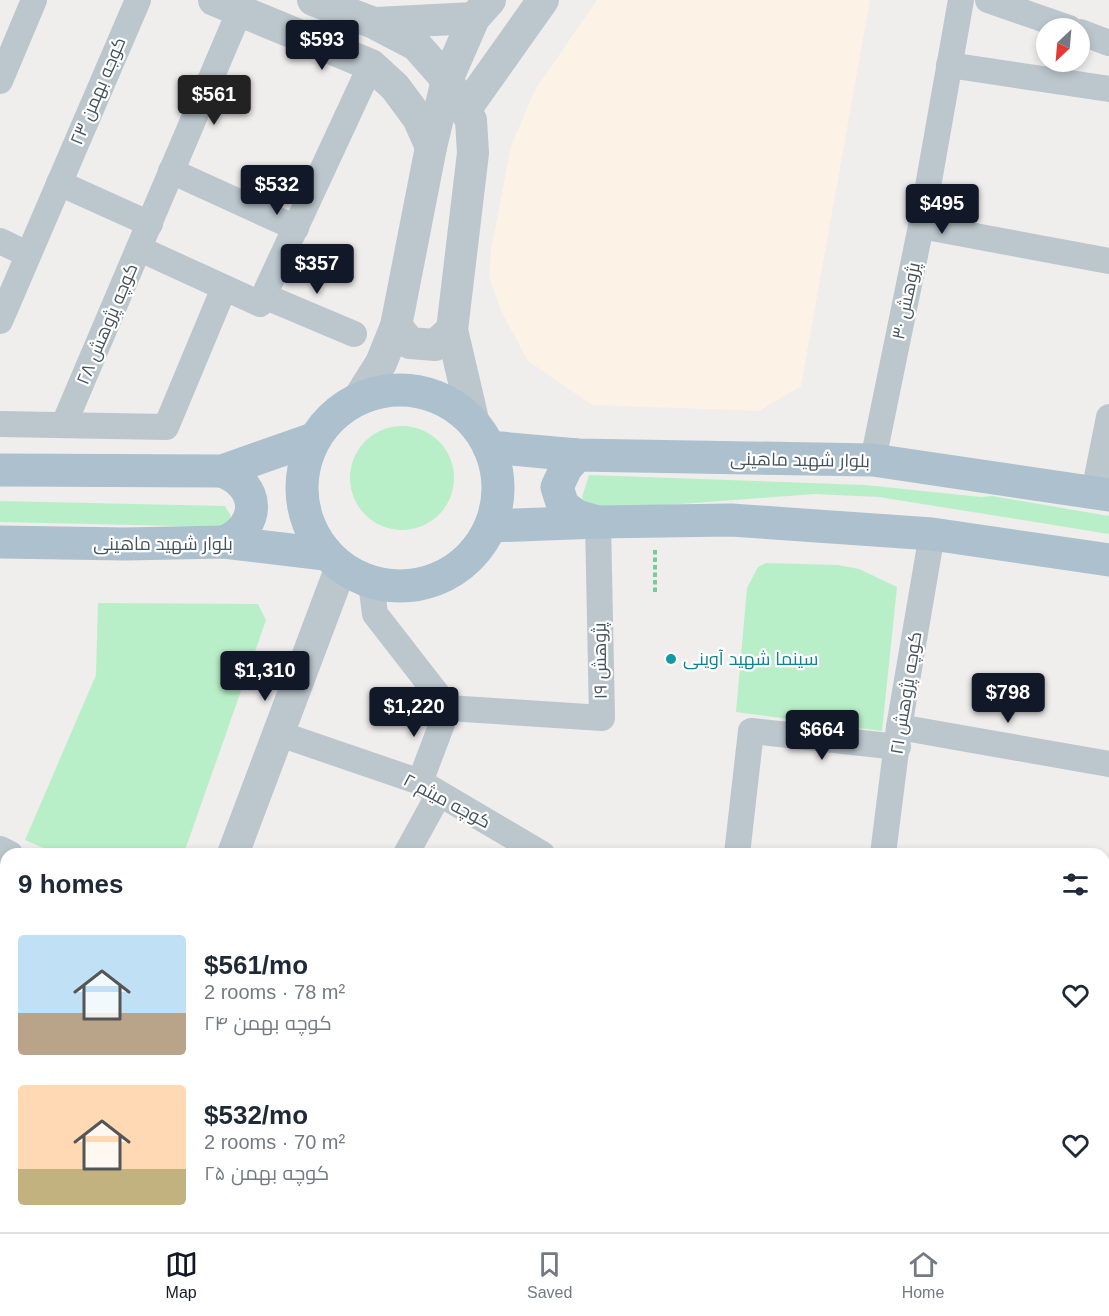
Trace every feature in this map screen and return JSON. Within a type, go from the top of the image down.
[{"type":"main road","points":[[390,390],[421,392],[450,404],[482,435],[498,473],[498,500],[491,526],[478,549],[460,567],[438,580],[405,587],[371,583],[333,561],[309,528],[301,499],[302,468],[313,439],[333,415],[359,398],[390,390]]},
{"type":"main road","name":"بلوار شهید ماهینی","points":[[482,435],[577,455],[873,460],[1102,494]]},
{"type":"main road","points":[[222,471],[313,439]]},
{"type":"main road","points":[[577,455],[566,468],[557,487],[563,506],[577,516],[598,522]]},
{"type":"main road","points":[[0,470],[222,471],[232,474],[248,490],[252,500],[249,522],[243,531],[224,542]]},
{"type":"main road","points":[[491,526],[731,520],[932,534],[1109,560]]},
{"type":"main road","name":"بلوار شهید ماهینی","points":[[0,542],[125,544],[224,542],[333,561]]},
{"type":"street","points":[[0,81],[34,0]]},
{"type":"street","name":"کوجه بهمن ۲۳","points":[[0,321],[138,0]]},
{"type":"street","points":[[313,0],[374,23],[416,45],[447,80],[471,120],[473,153],[452,330],[482,435]]},
{"type":"street","points":[[465,110],[543,0]]},
{"type":"street","name":"پژوهش ۳۰","points":[[873,460],[921,226],[961,0]]},
{"type":"street","points":[[988,0],[1040,18]]},
{"type":"street","points":[[227,5],[371,65],[395,87],[418,118],[430,147]]},
{"type":"street","name":"کوچه پژوهش ۲۸","points":[[64,424],[140,249],[171,171],[227,5]]},
{"type":"street","points":[[374,23],[482,9]]},
{"type":"street","points":[[359,398],[381,363],[396,326],[430,147],[447,80],[482,9]]},
{"type":"street","points":[[1090,36],[1109,43]]},
{"type":"street","points":[[140,249],[260,304],[371,65]]},
{"type":"street","points":[[949,65],[1109,89]]},
{"type":"street","points":[[171,171],[296,228]]},
{"type":"street","points":[[58,183],[150,224]]},
{"type":"street","points":[[921,226],[1109,261]]},
{"type":"street","points":[[0,241],[27,254]]},
{"type":"street","points":[[0,424],[166,427],[224,288]]},
{"type":"street","points":[[264,296],[354,334]]},
{"type":"street","points":[[396,326],[410,343],[435,345],[452,330]]},
{"type":"street","points":[[1102,494],[1109,417]]},
{"type":"street","name":"پژوهش ۱۹","points":[[448,708],[602,717],[598,522]]},
{"type":"street","name":"کوچه پژوهش ۲۱","points":[[884,848],[898,737],[932,534]]},
{"type":"street","points":[[235,848],[279,734],[333,561]]},
{"type":"street","points":[[371,583],[375,614],[448,708],[430,788],[408,848]]},
{"type":"street","points":[[738,848],[751,731],[898,737],[1109,764]]},
{"type":"street","name":"کوچه میثم ۲","points":[[279,734],[430,788],[532,848]]},
{"type":"shaded area","points":[[597,0],[870,0],[801,386],[759,411],[592,405],[528,361],[502,313],[489,277],[491,250],[511,146],[535,90]]},
{"type":"green space","points":[[402,426],[422,430],[439,441],[450,458],[454,478],[450,498],[439,515],[422,526],[402,530],[382,526],[365,515],[354,498],[350,478],[354,458],[365,441],[382,430]]},
{"type":"green space","points":[[589,475],[865,485],[981,497],[992,496],[1109,516],[1109,534],[879,497],[815,494],[588,511],[582,497]]},
{"type":"green space","points":[[0,501],[225,506],[231,516],[230,520],[221,527],[0,522]]},
{"type":"green space","points":[[766,563],[838,565],[859,569],[897,587],[882,731],[736,712],[747,588],[758,567]]},
{"type":"green space","points":[[98,603],[258,604],[266,620],[186,848],[43,848],[25,840],[96,675]]},
{"type":"place","name":"سینما شهید آوینی","points":[[671,659]]}]
